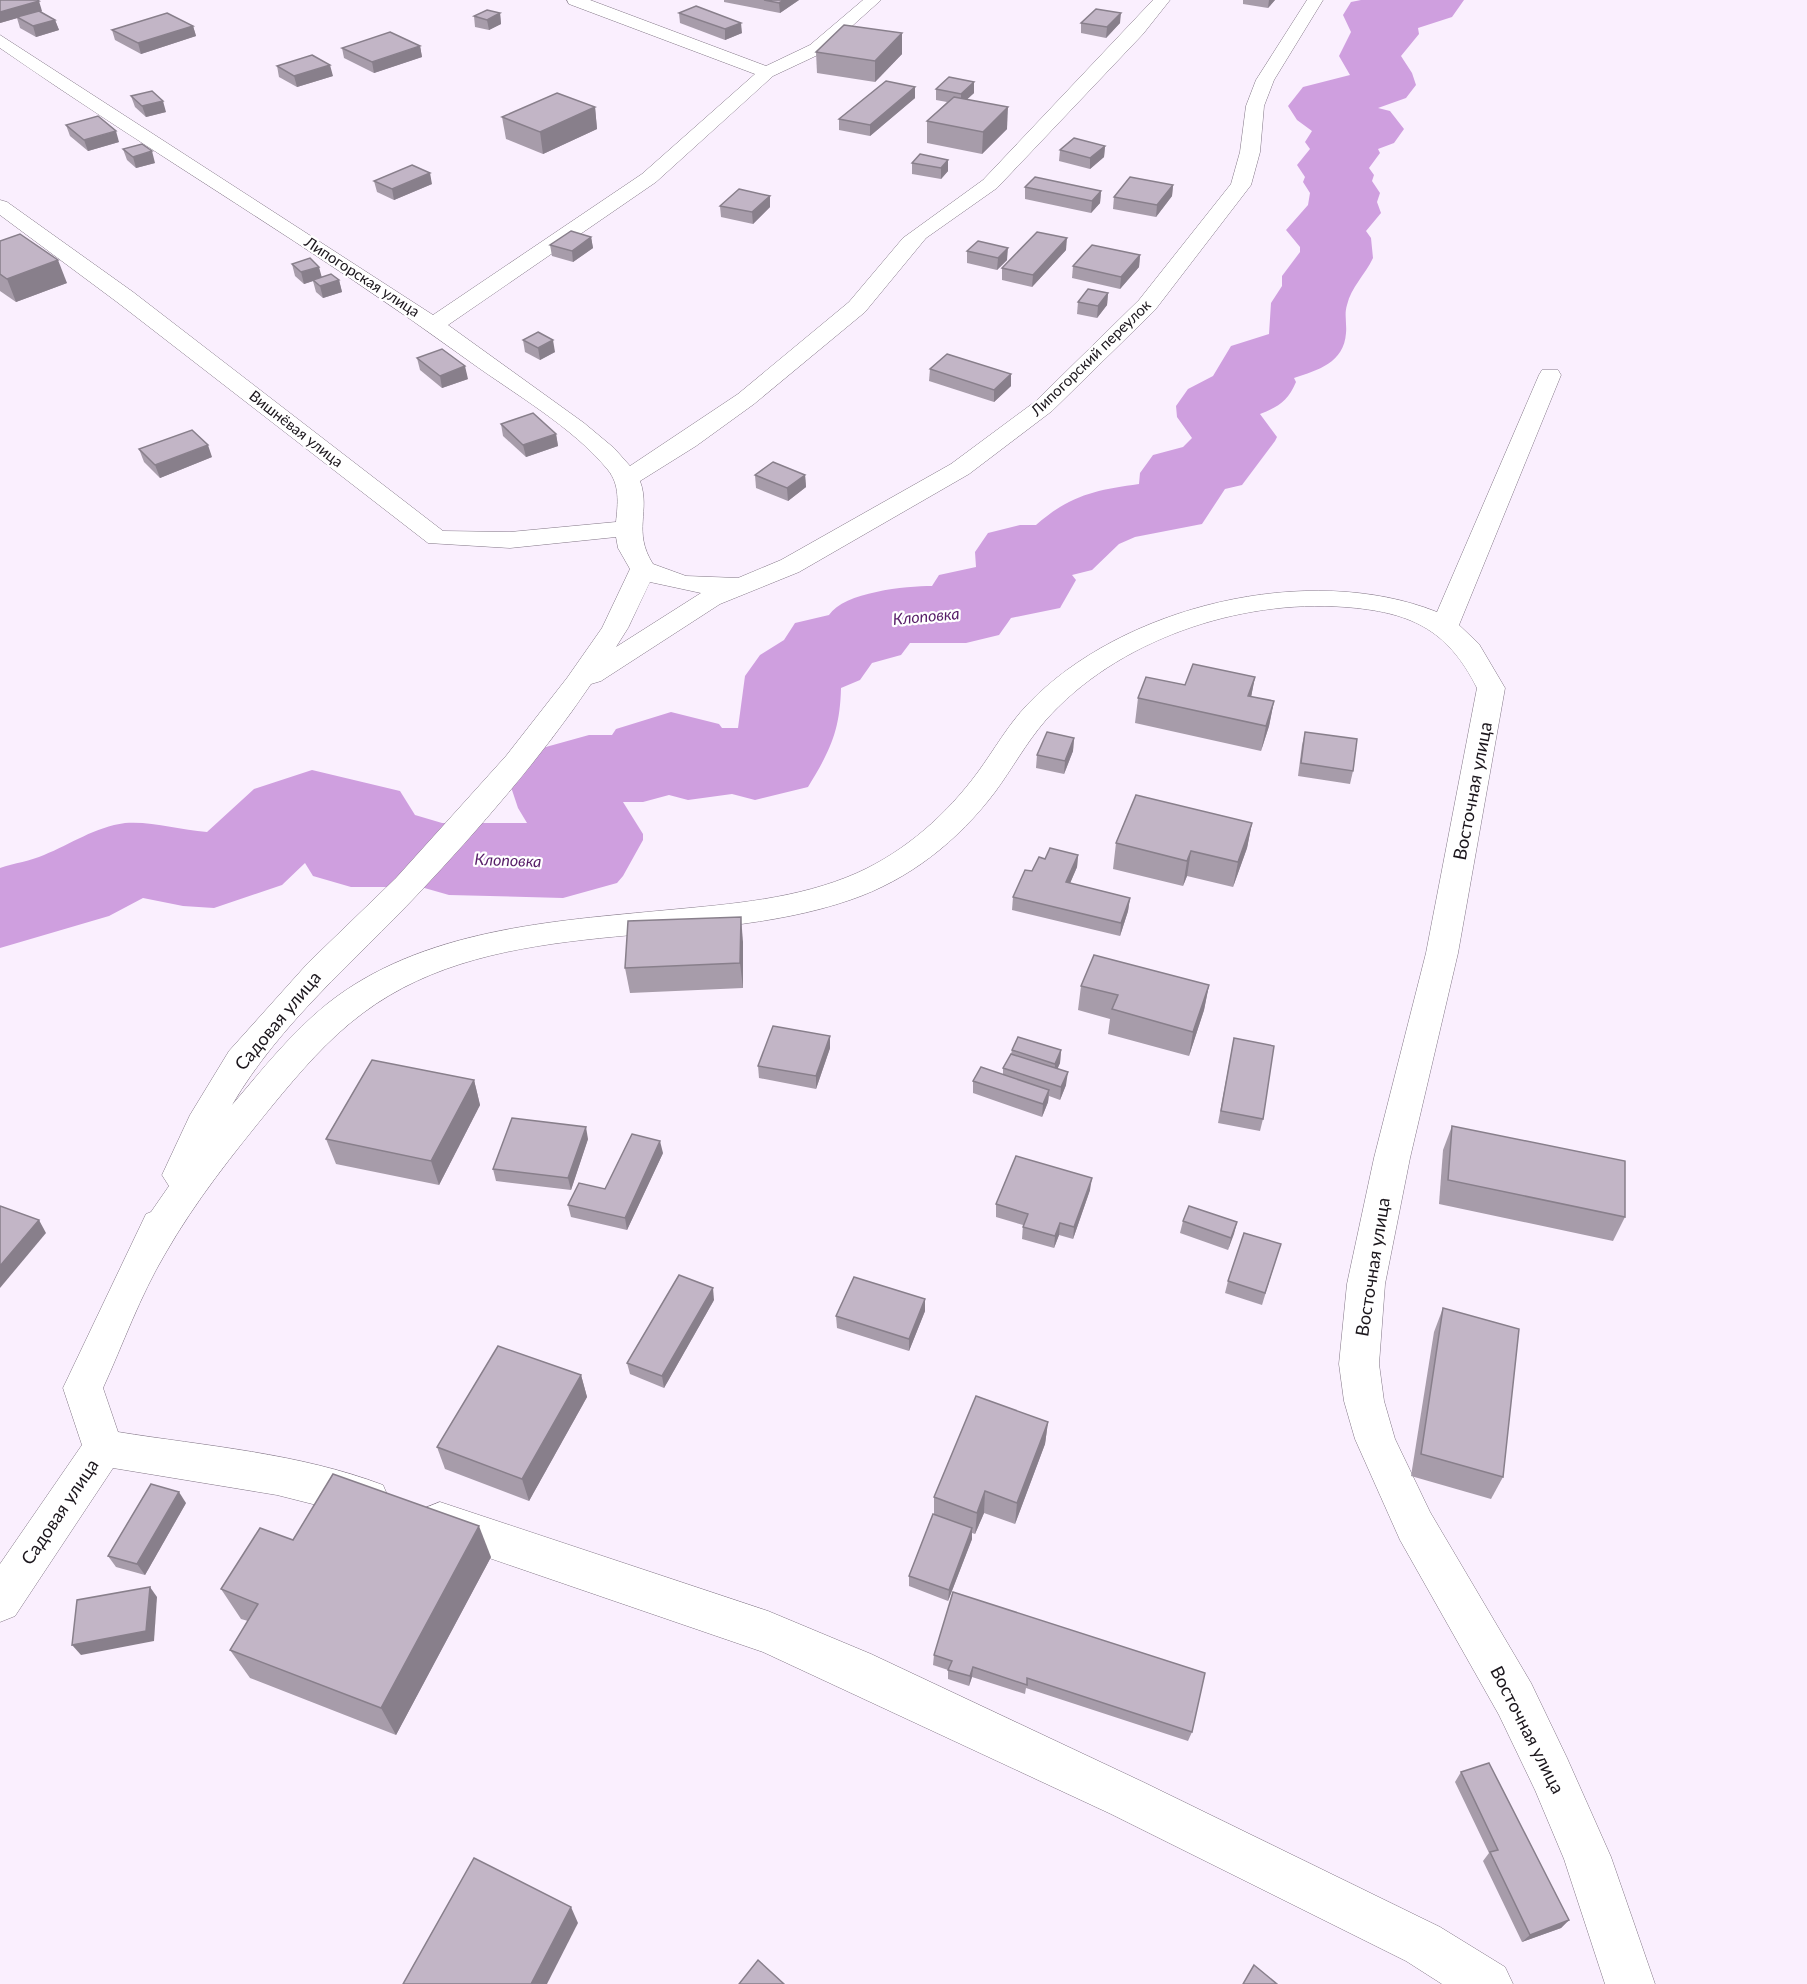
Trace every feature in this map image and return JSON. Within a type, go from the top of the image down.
[{"type":"street","points":[[575,0],[767,72]]},
{"type":"street","name":"Липогорская улица","points":[[0,39],[63,84],[435,324],[649,178],[767,72],[816,50],[873,0]]},
{"type":"street","points":[[626,479],[683,446],[752,396],[856,307],[874,290],[907,244],[921,232],[965,205],[990,184],[1137,30],[1162,0]]},
{"type":"street","name":"Липогорский переулок","points":[[577,684],[711,598],[790,566],[960,469],[1044,406],[1147,305],[1240,185],[1250,152],[1255,106],[1265,80],[1315,0]]},
{"type":"street","name":"Вишнёвая улица","points":[[0,206],[125,297],[437,537],[510,540],[629,528]]},
{"type":"street","points":[[435,324],[575,428],[611,458],[626,479],[630,495],[629,543],[643,570],[656,577],[695,586],[750,583]]},
{"type":"street","points":[[1445,625],[1550,375]]},
{"type":"street","name":"Садовая улица","points":[[0,1601],[103,1448],[83,1388],[150,1245],[202,1125],[242,1060],[320,971],[407,886],[469,819],[577,684],[615,628],[643,570]]},
{"type":"street","name":"Восточная улица","points":[[150,1245],[212,1152],[285,1066],[332,1017],[374,989],[406,973],[512,940],[760,909],[806,900],[869,880],[911,856],[962,811],[1041,708],[1090,666],[1119,650],[1192,620],[1278,602],[1331,598],[1402,608],[1421,613],[1445,625],[1471,650],[1491,688],[1442,953],[1392,1158],[1366,1284],[1359,1364],[1364,1401],[1375,1438],[1415,1526],[1515,1699],[1551,1773],[1587,1857],[1630,1984]]},
{"type":"street","points":[[103,1448],[277,1476],[344,1491],[768,1632],[855,1670],[1137,1803],[1423,1944],[1488,1984]]},
{"type":"building","points":[[0,0],[37,0],[39,1],[0,12]]},
{"type":"building","points":[[764,0],[784,0],[779,3]]},
{"type":"building","points":[[696,6],[741,23],[725,29],[679,13]]},
{"type":"building","points":[[1096,9],[1121,13],[1107,27],[1081,23]]},
{"type":"building","points":[[487,10],[500,13],[487,20],[474,16]]},
{"type":"building","points":[[39,11],[55,20],[33,26],[17,17]]},
{"type":"building","points":[[167,13],[193,26],[138,43],[112,30]]},
{"type":"building","points":[[844,25],[902,33],[875,61],[816,52]]},
{"type":"building","points":[[390,32],[420,46],[372,62],[342,48]]},
{"type":"building","points":[[312,55],[330,65],[294,76],[277,66]]},
{"type":"building","points":[[949,77],[974,82],[961,94],[936,89]]},
{"type":"building","points":[[886,81],[915,87],[870,125],[839,119]]},
{"type":"building","points":[[152,91],[163,101],[142,106],[131,96]]},
{"type":"building","points":[[557,93],[595,107],[540,132],[502,117]]},
{"type":"building","points":[[954,97],[1008,107],[983,132],[927,121]]},
{"type":"building","points":[[98,116],[116,131],[84,140],[66,125]]},
{"type":"building","points":[[1074,138],[1105,146],[1090,158],[1060,150]]},
{"type":"building","points":[[142,144],[152,151],[133,157],[123,149]]},
{"type":"building","points":[[920,154],[948,160],[941,168],[912,163]]},
{"type":"building","points":[[412,165],[430,173],[392,189],[374,181]]},
{"type":"building","points":[[1035,177],[1101,191],[1092,201],[1025,187]]},
{"type":"building","points":[[1130,177],[1173,185],[1157,205],[1114,197]]},
{"type":"building","points":[[739,189],[770,196],[752,212],[720,206]]},
{"type":"building","points":[[571,231],[591,237],[572,251],[550,245]]},
{"type":"building","points":[[1037,232],[1067,238],[1033,275],[1002,268]]},
{"type":"building","points":[[20,234],[58,260],[7,279],[0,274],[0,241]]},
{"type":"building","points":[[978,241],[1008,248],[998,258],[967,251]]},
{"type":"building","points":[[1092,245],[1140,255],[1121,277],[1073,266]]},
{"type":"building","points":[[310,258],[319,267],[301,272],[292,264]]},
{"type":"building","points":[[331,274],[339,280],[320,286],[313,280]]},
{"type":"building","points":[[1088,289],[1108,293],[1098,306],[1078,302]]},
{"type":"building","points":[[538,332],[553,340],[538,348],[523,340]]},
{"type":"building","points":[[442,349],[465,366],[440,376],[417,358]]},
{"type":"building","points":[[947,354],[1011,374],[994,390],[930,369]]},
{"type":"building","points":[[533,413],[556,434],[523,445],[501,424]]},
{"type":"building","points":[[192,430],[208,445],[155,465],[139,449]]},
{"type":"building","points":[[773,462],[805,475],[787,488],[755,475]]},
{"type":"building","points":[[1193,664],[1255,677],[1248,696],[1274,701],[1266,726],[1138,698],[1146,677],[1185,685]]},
{"type":"building","points":[[1047,732],[1074,738],[1065,761],[1037,755]]},
{"type":"building","points":[[1305,732],[1357,739],[1353,771],[1301,763]]},
{"type":"building","points":[[1136,795],[1252,823],[1238,862],[1191,851],[1187,861],[1116,843]]},
{"type":"building","points":[[1050,848],[1078,855],[1066,882],[1130,898],[1121,923],[1013,897],[1025,870],[1032,871],[1039,857],[1045,859]]},
{"type":"building","points":[[741,917],[740,963],[625,968],[628,921]]},
{"type":"building","points":[[1094,955],[1209,985],[1193,1032],[1112,1009],[1118,995],[1081,986]]},
{"type":"building","points":[[773,1026],[830,1036],[816,1076],[758,1066]]},
{"type":"building","points":[[1018,1037],[1061,1050],[1055,1064],[1012,1050]]},
{"type":"building","points":[[1234,1038],[1274,1046],[1263,1119],[1221,1111]]},
{"type":"building","points":[[1011,1054],[1068,1072],[1061,1087],[1003,1068]]},
{"type":"building","points":[[372,1060],[474,1080],[431,1161],[326,1139]]},
{"type":"building","points":[[981,1067],[1049,1090],[1043,1104],[973,1081]]},
{"type":"building","points":[[512,1118],[586,1127],[568,1178],[493,1169]]},
{"type":"building","points":[[1452,1126],[1625,1161],[1625,1217],[1448,1180]]},
{"type":"building","points":[[632,1134],[660,1141],[625,1218],[568,1205],[579,1183],[605,1189]]},
{"type":"building","points":[[1016,1156],[1092,1178],[1074,1227],[1060,1223],[1055,1236],[1023,1227],[1028,1214],[996,1204]]},
{"type":"building","points":[[0,1206],[39,1220],[0,1266]]},
{"type":"building","points":[[1189,1206],[1237,1222],[1231,1238],[1183,1221]]},
{"type":"building","points":[[1244,1233],[1281,1244],[1265,1293],[1228,1281]]},
{"type":"building","points":[[679,1275],[713,1288],[662,1376],[627,1363]]},
{"type":"building","points":[[854,1277],[925,1299],[909,1339],[836,1316]]},
{"type":"building","points":[[1443,1308],[1519,1329],[1503,1477],[1421,1454]]},
{"type":"building","points":[[498,1346],[581,1375],[522,1479],[437,1447]]},
{"type":"building","points":[[976,1396],[1048,1422],[1017,1503],[985,1491],[977,1513],[934,1497]]},
{"type":"building","points":[[333,1474],[479,1526],[381,1708],[230,1650],[258,1604],[221,1589],[260,1528],[293,1540]]},
{"type":"building","points":[[151,1484],[179,1492],[137,1564],[108,1556]]},
{"type":"building","points":[[933,1514],[972,1528],[949,1590],[909,1576]]},
{"type":"building","points":[[150,1587],[146,1631],[72,1645],[77,1600]]},
{"type":"building","points":[[953,1592],[1205,1673],[1192,1732],[1027,1678],[1027,1685],[973,1667],[970,1676],[948,1670],[952,1661],[934,1655]]},
{"type":"building","points":[[1489,1763],[1569,1920],[1530,1935],[1490,1852],[1498,1850],[1461,1772]]},
{"type":"building","points":[[474,1858],[571,1907],[531,1984],[403,1984]]},
{"type":"building","points":[[758,1960],[784,1984],[739,1984]]},
{"type":"building","points":[[1254,1965],[1277,1984],[1243,1984]]},
{"type":"waterway","name":"Клоповка","points":[[449,858],[563,861],[582,854],[588,846],[590,834],[570,808],[563,787],[571,774],[589,769],[643,768],[651,759],[652,752],[671,745],[683,747],[682,757],[688,766],[733,760],[755,766],[772,763],[783,743],[792,712],[794,676],[813,663],[826,659],[829,644],[867,635],[868,627],[903,615],[966,615],[972,595],[1027,588],[1030,580],[1020,563],[1020,552],[1060,551],[1088,525],[1114,514],[1171,505],[1181,493],[1183,473],[1212,467],[1235,437],[1218,417],[1217,406],[1228,398],[1253,389],[1256,382],[1252,374],[1259,363],[1289,354],[1305,346],[1309,303],[1319,288],[1319,276],[1337,258],[1335,238],[1322,230],[1329,222],[1346,213],[1342,202],[1345,193],[1337,182],[1340,175],[1331,165],[1347,153],[1338,142],[1371,129],[1367,125],[1338,121],[1336,115],[1320,106],[1333,97],[1368,92],[1384,85],[1381,73],[1370,56],[1374,43],[1389,34],[1379,29],[1391,23],[1372,15],[1395,16],[1410,8],[1431,5],[1435,0]]},
{"type":"waterway","name":"Клоповка","points":[[0,909],[29,898],[70,889],[123,861],[150,860],[183,868],[214,870],[244,859],[291,814],[312,805],[321,805],[363,816],[359,826],[361,830],[349,843],[351,850],[389,849],[415,852]]}]
